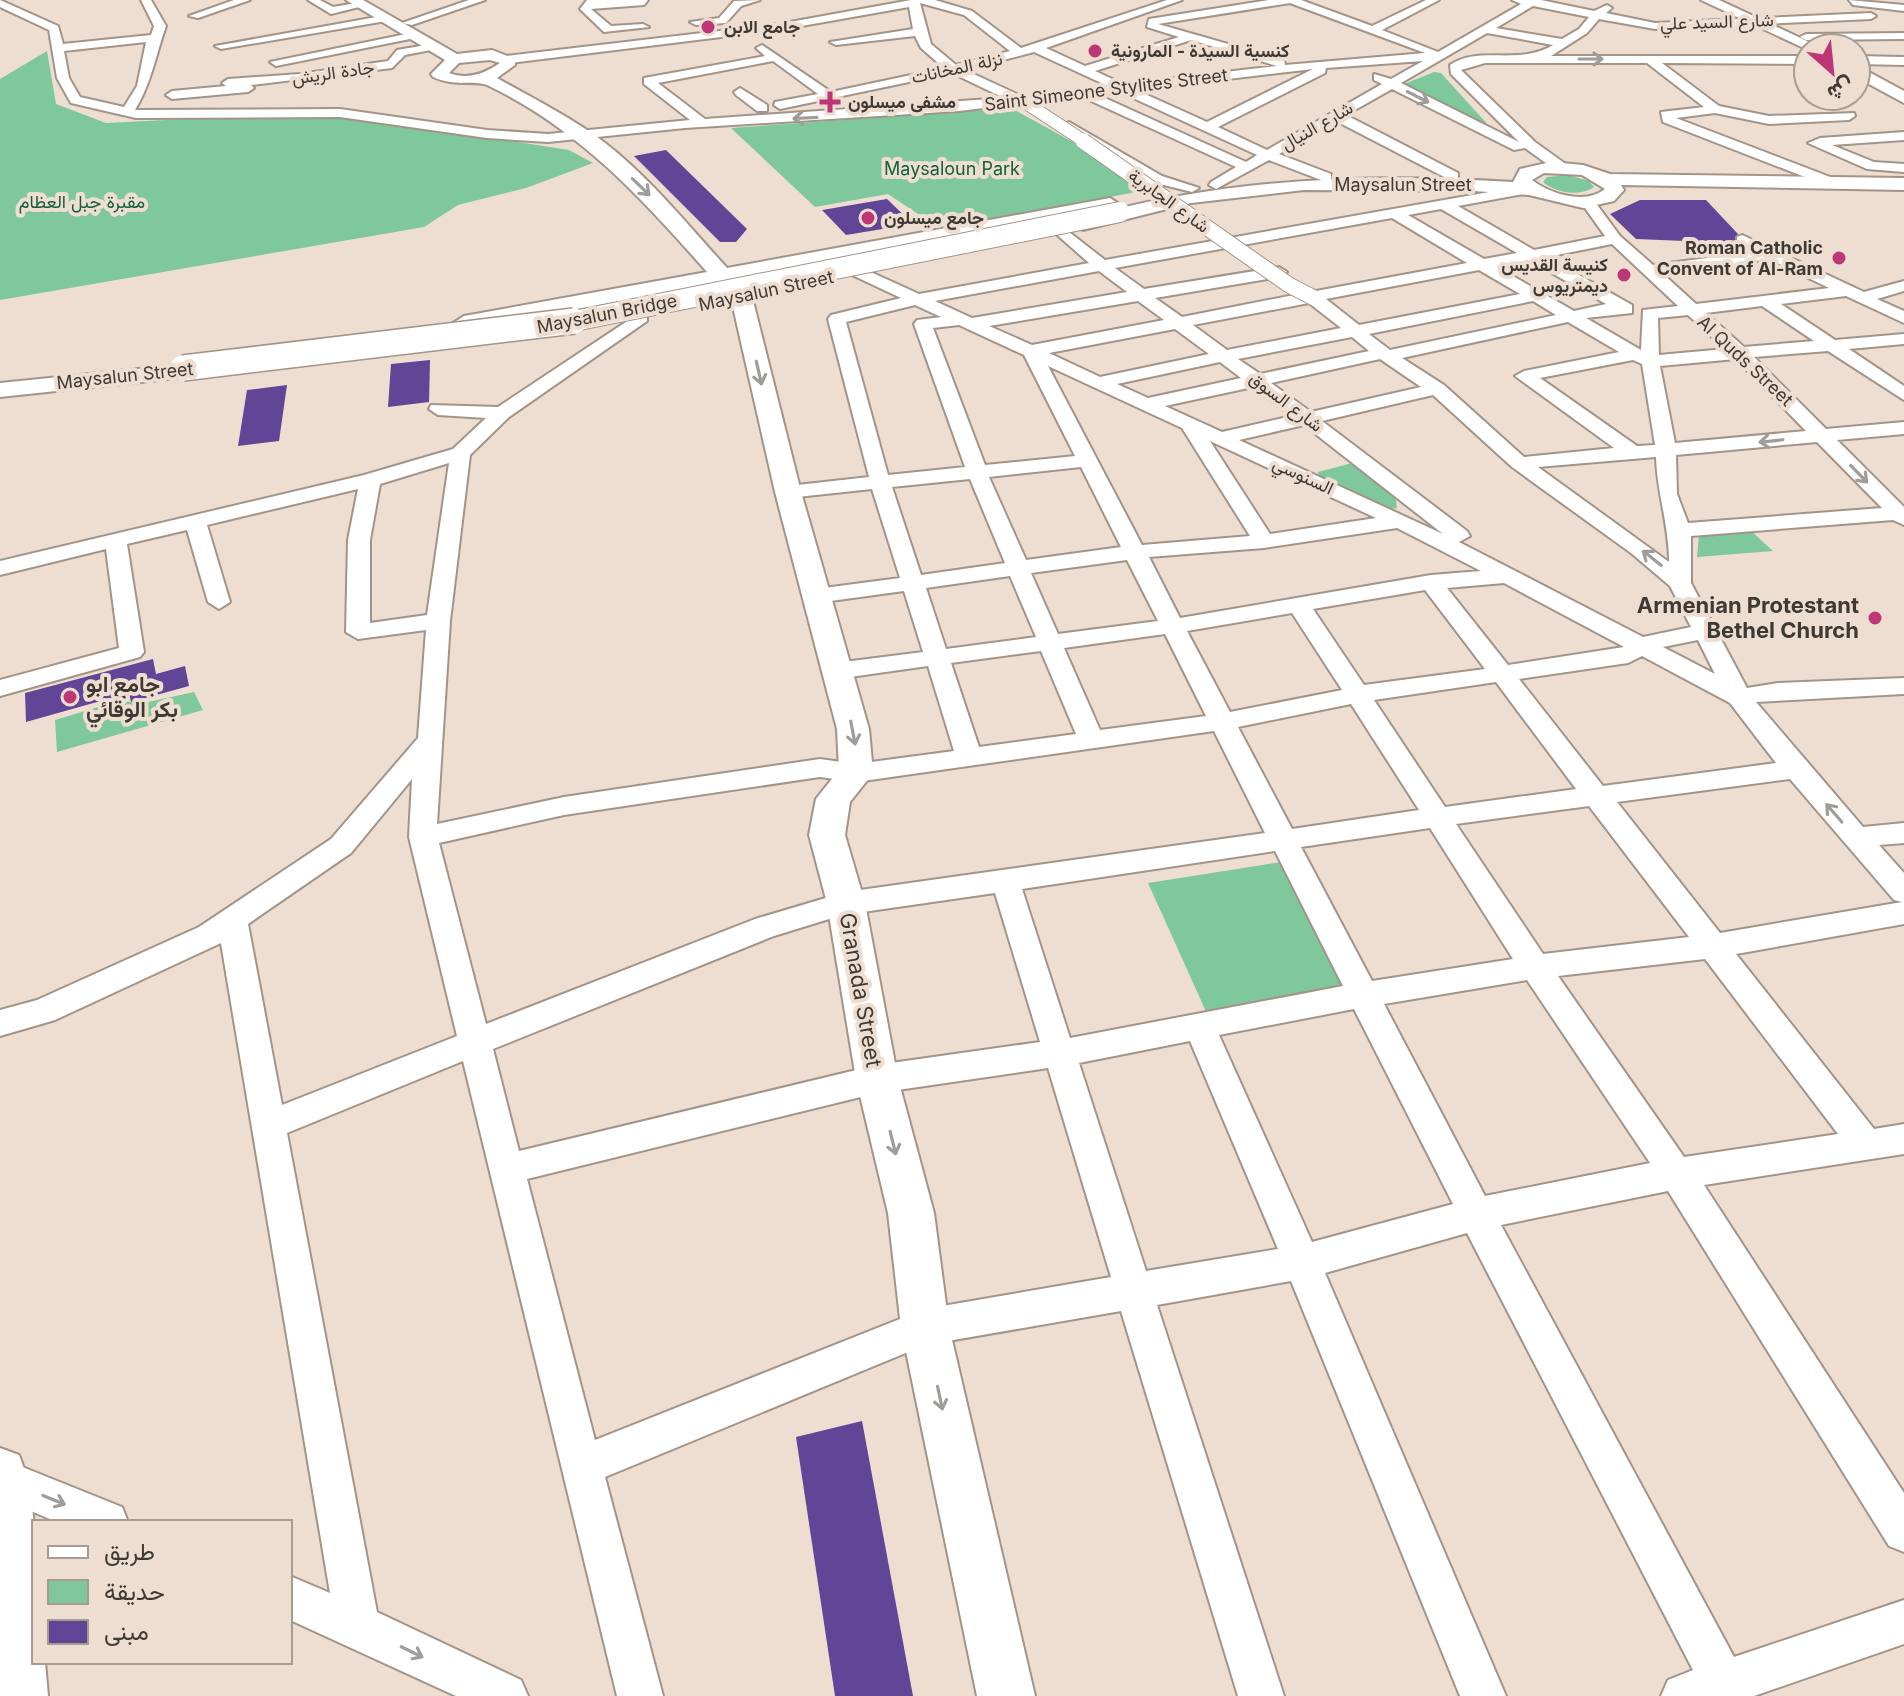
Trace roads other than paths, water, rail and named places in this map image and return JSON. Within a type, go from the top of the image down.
[{"type":"main road","points":[[362,2],[382,19],[462,57]]},
{"type":"main road","points":[[362,2],[432,47],[462,57],[510,59]]},
{"type":"main road","points":[[1714,2],[1792,37]]},
{"type":"main road","points":[[462,57],[441,72],[441,77],[486,78],[497,74],[510,59]]},
{"type":"main road","points":[[486,78],[583,135],[650,196],[732,286],[853,729],[856,773]]},
{"type":"main road","points":[[1872,79],[1904,98]]},
{"type":"main road","points":[[1904,184],[1609,187],[1587,201],[1562,199],[1525,183],[1533,170],[1558,168],[1609,187],[1661,191],[1904,194]]},
{"type":"main road","name":"Maysalun Street","points":[[1185,195],[1216,185],[1326,177],[1453,176],[1525,183]]},
{"type":"main road","name":"Maysalun Street","points":[[0,379],[181,364],[269,364],[464,344],[641,317],[732,286],[1185,195],[1365,183],[1525,183]]},
{"type":"main road","name":"Maysalun Street","points":[[0,390],[491,319],[858,272],[1060,230],[1113,208]]},
{"type":"main road","name":"Maysalun Bridge","points":[[181,364],[555,325],[1113,208]]},
{"type":"main road","name":"Granada Street","points":[[856,773],[833,799],[827,835],[845,904],[877,1079],[911,1213],[925,1327],[1006,1696]]},
{"type":"main road","points":[[0,1476],[19,1696]]},
{"type":"street","points":[[1,3],[24,0]]},
{"type":"street","points":[[194,16],[245,0]]},
{"type":"street","points":[[313,0],[331,11],[362,2]]},
{"type":"street","points":[[276,62],[409,30],[480,0]]},
{"type":"street","points":[[722,21],[738,3],[755,0]]},
{"type":"street","name":"نزلة المخانات","points":[[685,124],[1021,54],[1121,22],[1177,0]]},
{"type":"street","points":[[1121,22],[1144,22],[1291,0],[1439,56]]},
{"type":"street","points":[[1373,30],[1434,0]]},
{"type":"street","name":"شارع السيد علي","points":[[1516,0],[1596,15],[1654,21],[1871,16]]},
{"type":"street","points":[[918,1],[920,32],[935,57],[1024,102],[1185,195],[1237,242],[1385,354],[1437,389],[1519,463],[1639,548],[1680,583],[1739,697],[1795,769],[1904,892]]},
{"type":"street","points":[[510,59],[736,32],[918,1],[968,13],[1021,54]]},
{"type":"street","name":"شارع النيال","points":[[1216,185],[1534,1]]},
{"type":"street","points":[[1537,59],[1583,31],[1596,15],[1620,1]]},
{"type":"street","points":[[1840,1],[1902,9]]},
{"type":"street","points":[[1840,1],[1904,35]]},
{"type":"street","points":[[644,2],[590,3],[585,9],[608,30],[659,25]]},
{"type":"street","points":[[1691,7],[1714,2],[1748,3]]},
{"type":"street","points":[[1,3],[54,28],[60,48],[156,38]]},
{"type":"street","points":[[127,113],[143,86],[152,42],[160,26],[153,4]]},
{"type":"street","points":[[1325,12],[1338,6]]},
{"type":"street","points":[[1505,18],[1521,20]]},
{"type":"street","points":[[221,46],[382,19]]},
{"type":"street","points":[[682,23],[722,21],[827,95]]},
{"type":"street","points":[[1654,21],[1677,38]]},
{"type":"street","points":[[1144,22],[1296,67]]},
{"type":"street","points":[[1568,28],[1597,33]]},
{"type":"street","points":[[1485,29],[1563,43]]},
{"type":"street","points":[[1650,39],[1777,31]]},
{"type":"street","points":[[836,42],[920,32]]},
{"type":"street","points":[[1872,36],[1904,35]]},
{"type":"street","points":[[999,38],[1015,36]]},
{"type":"street","points":[[1085,70],[1190,37]]},
{"type":"street","points":[[245,42],[262,58]]},
{"type":"street","points":[[1690,45],[1716,60]]},
{"type":"street","name":"جادة الريش","points":[[228,83],[314,77],[392,64],[401,52],[432,47]]},
{"type":"street","name":"Saint Simeone Stylites Street","points":[[60,48],[63,78],[75,100],[127,113],[340,113],[524,138],[685,124],[1024,102],[1080,92],[1296,67],[1439,56]]},
{"type":"street","points":[[1452,48],[1485,59]]},
{"type":"street","points":[[1038,49],[1268,155],[1326,177]]},
{"type":"street","points":[[700,121],[648,81],[776,57]]},
{"type":"street","points":[[1458,75],[1456,65],[1485,59],[1792,60]]},
{"type":"street","points":[[1649,59],[1715,109]]},
{"type":"street","points":[[1872,60],[1904,61]]},
{"type":"street","points":[[1348,63],[1558,168]]},
{"type":"street","points":[[1208,127],[1332,64]]},
{"type":"street","points":[[1419,67],[1458,75],[1558,168]]},
{"type":"street","points":[[1242,73],[1363,100]]},
{"type":"street","points":[[172,95],[263,87],[313,89],[314,77]]},
{"type":"street","points":[[740,92],[762,108]]},
{"type":"street","points":[[1080,92],[1247,167]]},
{"type":"street","points":[[255,112],[263,101],[287,98]]},
{"type":"street","name":"شارع الجابرية","points":[[1024,102],[1035,112],[1094,147],[1289,285],[1314,298]]},
{"type":"street","points":[[1833,183],[1668,119],[1666,115],[1715,109],[1769,120],[1849,116]]},
{"type":"street","points":[[1337,116],[1453,176]]},
{"type":"street","points":[[1904,136],[1815,143],[1872,166],[1904,168]]},
{"type":"street","points":[[970,759],[880,482],[837,319],[918,299],[1395,214],[1525,183]]},
{"type":"street","name":"Al Quds Street","points":[[1587,201],[1615,239],[1647,271],[1739,352],[1902,515]]},
{"type":"street","points":[[1443,204],[1639,314],[1855,294],[1904,286]]},
{"type":"street","points":[[1395,214],[1642,358]]},
{"type":"street","name":"شارع السوق","points":[[1060,230],[1102,266],[1223,354],[1510,576]]},
{"type":"street","points":[[1615,239],[1031,351],[1090,460],[1134,552],[1476,1214],[1713,1691],[1904,1622]]},
{"type":"street","points":[[1742,240],[1904,318]]},
{"type":"street","points":[[1647,271],[1771,254]]},
{"type":"street","name":"السنوسي","points":[[858,272],[1401,521],[1739,697]]},
{"type":"street","points":[[1092,741],[977,472],[923,324],[968,321],[1279,272]]},
{"type":"street","points":[[1101,382],[1223,354],[1359,332],[1534,296]]},
{"type":"street","points":[[1767,302],[1904,394]]},
{"type":"street","points":[[1148,404],[1621,306]]},
{"type":"street","points":[[1649,314],[1642,358],[1665,452],[1667,494],[1680,530],[1680,583]]},
{"type":"street","points":[[0,568],[370,480],[460,453],[502,413],[641,317]]},
{"type":"street","points":[[1635,454],[1524,376],[1642,358],[1904,339]]},
{"type":"street","points":[[1221,438],[1437,389]]},
{"type":"street","points":[[438,409],[502,413]]},
{"type":"street","points":[[1189,424],[1264,541]]},
{"type":"street","points":[[1519,463],[1904,428]]},
{"type":"street","points":[[460,453],[438,621],[431,740],[423,799],[423,837],[640,1696]]},
{"type":"street","points":[[788,492],[1090,460]]},
{"type":"street","points":[[370,480],[359,540],[358,632],[438,621]]},
{"type":"street","points":[[1680,530],[1902,515]]},
{"type":"street","points":[[816,596],[914,584],[1017,566],[1264,541],[1401,521]]},
{"type":"street","points":[[195,522],[219,602]]},
{"type":"street","points":[[0,688],[132,652],[116,540]]},
{"type":"street","points":[[836,671],[1173,626],[1431,582],[1510,576]]},
{"type":"street","points":[[1431,582],[1868,1147]]},
{"type":"street","points":[[1299,605],[1535,967],[1673,1174],[1688,1191],[1904,1531]]},
{"type":"street","points":[[423,837],[564,806],[820,768],[856,773],[1222,722],[1359,694],[1628,656],[1640,645],[1707,631]]},
{"type":"street","points":[[1739,697],[1778,691],[1904,686]]},
{"type":"street","points":[[0,1023],[44,1011],[210,935],[341,846],[431,740]]},
{"type":"street","points":[[268,1125],[765,927],[845,904],[1006,883],[1439,817],[1795,769]]},
{"type":"street","points":[[1856,837],[1904,833]]},
{"type":"street","points":[[1006,883],[1261,1696]]},
{"type":"street","points":[[507,1169],[877,1079],[1060,1053],[1362,995],[1535,967],[1713,946],[1904,913]]},
{"type":"street","points":[[232,920],[358,1626]]},
{"type":"street","points":[[1199,1025],[1302,1262],[1483,1696]]},
{"type":"street","points":[[582,1466],[925,1327],[1302,1262],[1476,1214],[1673,1174],[1868,1147],[1904,1139]]},
{"type":"street","points":[[0,1476],[102,1520]]},
{"type":"street","points":[[292,1599],[358,1626],[505,1696]]},
{"type":"place","name":"جامع الابن","points":[[708,27]]},
{"type":"place","name":"كنسية السيدة - المارونية","points":[[1095,51]]},
{"type":"place","name":"مشفى ميسلون","points":[[830,102]]},
{"type":"place","name":"جامع ميسلون","points":[[868,218]]},
{"type":"place","name":"Roman Catholic Convent of Al-Ram","points":[[1839,258]]},
{"type":"place","name":"كنيسة القديس ديمتريوس","points":[[1624,275]]},
{"type":"place","name":"Armenian Protestant Bethel Church","points":[[1875,618]]},
{"type":"place","name":"جامع ابو بكر الوقائي","points":[[70,697]]},
{"type":"park label","name":"Maysaloun Park","points":[[952,169]]},
{"type":"park label","name":"مقبرة جبل العظام","points":[[82,202]]}]
